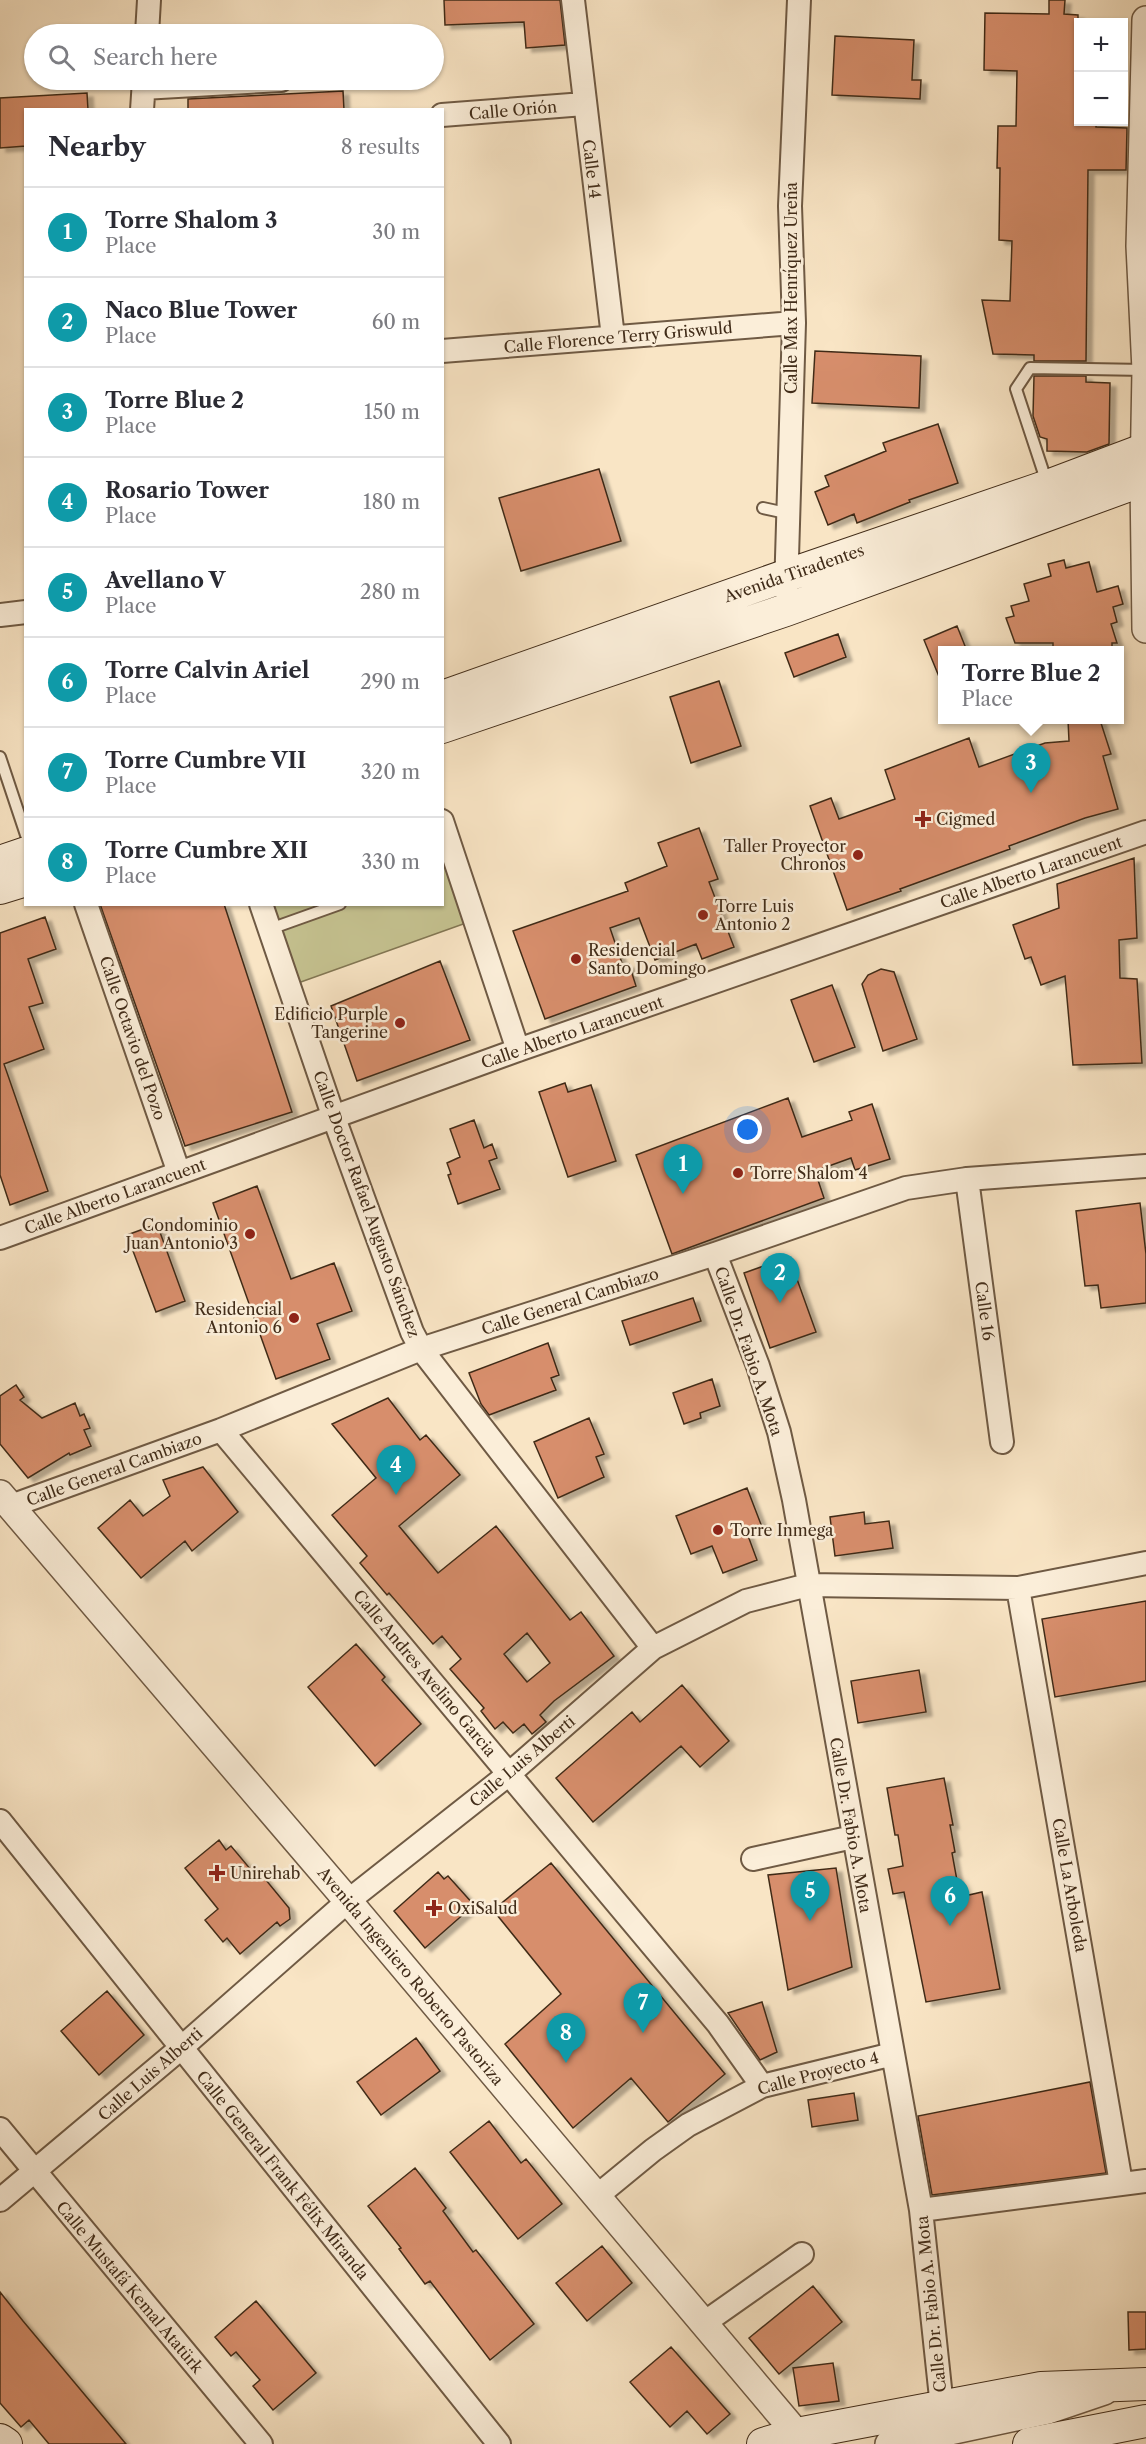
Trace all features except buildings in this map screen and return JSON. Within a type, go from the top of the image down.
[{"type":"main road","name":"Avenida Tiradentes","points":[[444,696],[547,653],[785,576],[1048,486],[1145,464]]},
{"type":"main road","name":"Avenida Tiradentes","points":[[444,726],[786,610],[1145,464]]},
{"type":"main road","points":[[0,862],[24,854]]},
{"type":"main road","points":[[0,888],[24,881]]},
{"type":"main road","points":[[763,2444],[797,2434],[1041,2388],[1131,2385]]},
{"type":"main road","points":[[1029,2444],[1146,2421]]},
{"type":"main road","points":[[0,2440],[6,2444]]},
{"type":"street","points":[[148,24],[149,0]]},
{"type":"street","name":"Calle 14","points":[[573,0],[614,337]]},
{"type":"street","name":"Calle Max Henríquez Ureña","points":[[786,610],[786,513],[794,323],[790,206],[799,0]]},
{"type":"street","points":[[1146,20],[1143,237],[1146,370],[1146,629]]},
{"type":"street","points":[[143,92],[166,90]]},
{"type":"street","name":"Calle Orión","points":[[444,115],[584,104]]},
{"type":"street","name":"Calle Florence Terry Griswuld","points":[[444,351],[794,323]]},
{"type":"street","points":[[0,615],[24,612]]},
{"type":"street","points":[[444,827],[518,1050]]},
{"type":"street","name":"Calle Alberto Larancuent","points":[[0,1238],[518,1050],[1146,832]]},
{"type":"street","name":"Calle Octavio del Pozo","points":[[87,906],[179,1173]]},
{"type":"street","name":"Calle Doctor Rafael Augusto Sánchez","points":[[262,906],[400,1304],[421,1349],[653,1648]]},
{"type":"street","name":"Calle General Cambiazo","points":[[5,1500],[220,1430],[421,1349],[715,1254],[906,1188],[967,1179],[1146,1166]]},
{"type":"street","name":"Calle 16","points":[[967,1179],[1002,1442]]},
{"type":"street","name":"Calle Dr. Fabio A. Mota","points":[[715,1254],[758,1366],[779,1432],[794,1500],[921,2210],[942,2407]]},
{"type":"street","name":"Calle Andres Avelino Garcia","points":[[220,1430],[718,2024],[762,2086]]},
{"type":"street","name":"Avenida Ingeniero Roberto Pastoriza","points":[[5,1500],[348,1901],[797,2434]]},
{"type":"street","name":"Calle Luis Alberti","points":[[0,2200],[181,2048],[348,1901],[509,1774],[653,1648],[746,1602],[808,1586],[1018,1588],[1146,1563]]},
{"type":"street","name":"Calle La Arboleda","points":[[1018,1588],[1120,2183]]},
{"type":"street","name":"Calle General Frank Félix Miranda","points":[[0,1821],[499,2444]]},
{"type":"street","points":[[753,1859],[853,1837]]},
{"type":"street","name":"Calle Proyecto 4","points":[[597,2196],[653,2150],[688,2125],[762,2086],[893,2054]]},
{"type":"street","name":"Calle Mustafá Kemal Atatürk","points":[[0,2129],[261,2444]]},
{"type":"street","points":[[921,2210],[1146,2181]]},
{"type":"street","points":[[704,2323],[802,2254]]},
{"type":"street","points":[[889,2444],[1048,2410],[1131,2385]]},
{"type":"lane","points":[[1048,486],[1016,389],[1030,368],[1146,370]]},
{"type":"lane","points":[[763,508],[786,513]]},
{"type":"lane","points":[[0,757],[24,829]]},
{"type":"lane","points":[[270,929],[310,909],[328,906]]},
{"type":"shaded area","points":[[444,857],[466,923],[298,983],[271,906],[444,906]]},
{"type":"place","name":"Torre Blue 2","points":[[1031,793]]},
{"type":"place","name":"Cigmed","points":[[923,819]]},
{"type":"place","name":"Taller Proyector Chronos","points":[[858,855]]},
{"type":"place","name":"Torre Luis Antonio 2","points":[[703,915]]},
{"type":"place","name":"Residencial Santo Domingo","points":[[576,959]]},
{"type":"place","name":"Edificio Purple Tangerine","points":[[400,1023]]},
{"type":"place","name":"Torre Shalom 4","points":[[738,1173]]},
{"type":"place","name":"Torre Shalom 3","points":[[683,1194]]},
{"type":"place","name":"Condominio Juan Antonio 3","points":[[250,1234]]},
{"type":"place","name":"Naco Blue Tower","points":[[780,1303]]},
{"type":"place","name":"Residencial Antonio 6","points":[[294,1318]]},
{"type":"place","name":"Rosario Tower","points":[[396,1495]]},
{"type":"place","name":"Torre Inmega","points":[[718,1530]]},
{"type":"place","name":"Unirehab","points":[[217,1873]]},
{"type":"place","name":"OxiSalud","points":[[434,1908]]},
{"type":"place","name":"Avellano V","points":[[810,1921]]},
{"type":"place","name":"Torre Calvin Ariel","points":[[950,1926]]},
{"type":"place","name":"Torre Cumbre VII","points":[[643,2033]]},
{"type":"place","name":"Torre Cumbre XII","points":[[566,2063]]}]
